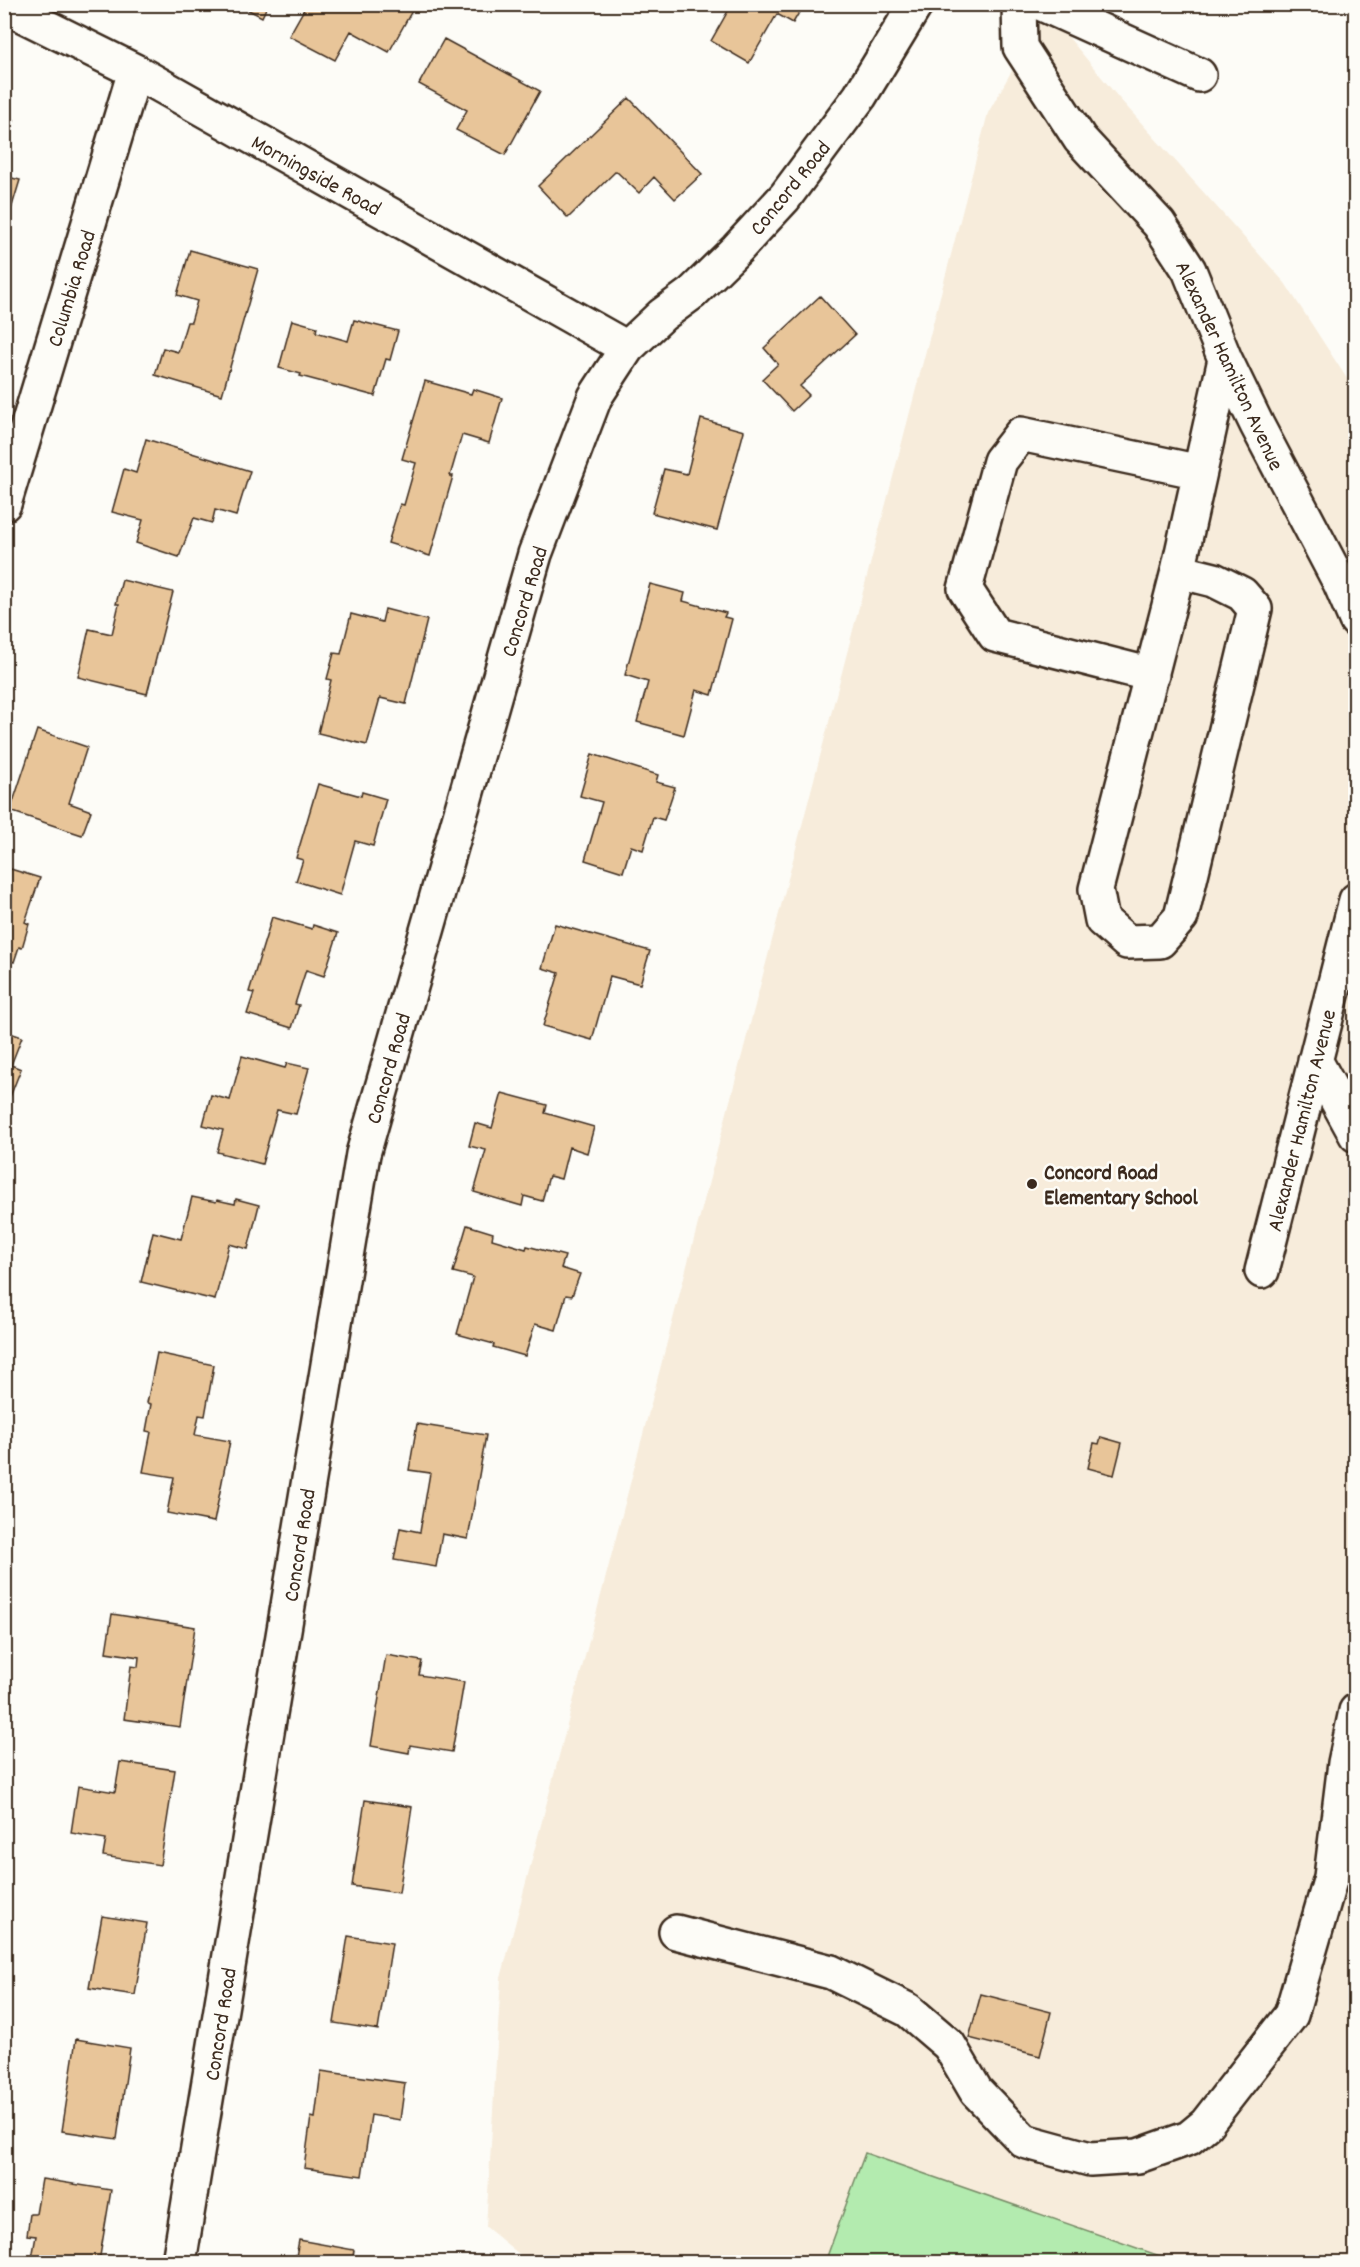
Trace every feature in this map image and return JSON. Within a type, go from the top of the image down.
[{"type":"street","name":"Concord Road","points":[[179,2262],[363,1154],[535,554],[595,397],[627,348],[662,315],[692,292],[737,249],[785,197],[860,96],[916,4]]},
{"type":"street","name":"Alexander Hamilton Avenue","points":[[1019,4],[1020,47],[1080,139],[1159,224],[1189,270],[1226,359],[1257,425],[1340,584],[1356,620]]},
{"type":"street","points":[[1042,4],[1199,75]]},
{"type":"street","name":"Morningside Road","points":[[4,6],[135,71],[627,348]]},
{"type":"street","name":"Columbia Road","points":[[4,504],[135,71]]},
{"type":"street","points":[[1178,571],[1214,580],[1242,594],[1255,609],[1181,917],[1160,941],[1127,942],[1102,920],[1096,889],[1178,571],[1226,359]]},
{"type":"street","points":[[1152,675],[995,635],[965,589],[1000,461],[1021,434],[1200,472]]},
{"type":"street","name":"Alexander Hamilton Avenue","points":[[1262,1271],[1356,900]]},
{"type":"street","points":[[1315,1060],[1356,1135]]},
{"type":"street","points":[[676,1932],[831,1972],[908,2010],[949,2045],[976,2091],[1024,2141],[1090,2159],[1138,2156],[1189,2138],[1206,2124],[1291,2015],[1331,1877],[1344,1763],[1356,1711]]},
{"type":"shaded area","name":"Concord Road Elementary School","points":[[1046,10],[1118,97],[1285,283],[1355,391],[1355,2262],[529,2262],[486,2227],[501,1978],[988,113]]},
{"type":"green space","points":[[865,2153],[1177,2262],[825,2262]]},
{"type":"building","points":[[237,4],[268,4],[262,17]]},
{"type":"building","points":[[307,4],[409,4],[414,7],[389,52],[351,31],[335,60],[289,36]]},
{"type":"building","points":[[732,4],[804,4],[793,23],[777,14],[749,63],[711,41]]},
{"type":"building","points":[[444,39],[540,91],[505,155],[456,130],[467,110],[419,84]]},
{"type":"building","points":[[629,98],[702,174],[675,199],[654,177],[639,193],[616,171],[568,218],[538,186]]},
{"type":"building","points":[[4,117],[14,120],[4,152]]},
{"type":"building","points":[[4,176],[20,180],[6,226],[4,226]]},
{"type":"building","points":[[190,250],[258,269],[222,395],[155,375],[163,348],[178,352],[187,322],[191,322],[197,301],[177,295]]},
{"type":"building","points":[[820,296],[855,335],[800,386],[809,395],[792,411],[762,379],[778,364],[764,348]]},
{"type":"building","points":[[292,320],[317,327],[316,332],[348,341],[354,320],[398,331],[390,360],[386,359],[375,396],[279,368]]},
{"type":"building","points":[[425,381],[471,394],[473,389],[502,398],[489,443],[462,435],[430,556],[388,543],[400,504],[404,505],[416,463],[402,459]]},
{"type":"building","points":[[701,419],[744,431],[717,530],[652,513],[664,469],[687,474]]},
{"type":"building","points":[[146,439],[250,471],[236,516],[215,510],[212,523],[194,518],[179,557],[136,543],[143,520],[112,512],[124,469],[136,473]]},
{"type":"building","points":[[122,580],[173,592],[147,694],[78,677],[89,629],[112,634]]},
{"type":"building","points":[[650,584],[685,593],[683,601],[726,613],[724,617],[732,619],[712,695],[696,690],[684,735],[637,722],[648,682],[625,675]]},
{"type":"building","points":[[385,609],[427,620],[406,704],[380,698],[367,745],[318,733],[331,680],[327,679],[334,653],[341,654],[351,614],[382,622]]},
{"type":"building","points":[[37,730],[87,747],[69,803],[91,811],[82,835],[10,811]]},
{"type":"building","points":[[592,754],[658,775],[656,782],[675,787],[664,820],[653,817],[643,850],[631,846],[623,872],[585,860],[602,802],[580,796]]},
{"type":"building","points":[[318,784],[361,796],[362,792],[386,799],[373,846],[355,841],[340,895],[296,881],[303,860],[296,858]]},
{"type":"building","points":[[4,867],[40,878],[25,922],[29,924],[22,948],[19,947],[14,962],[4,959]]},
{"type":"building","points":[[272,917],[312,929],[313,925],[338,933],[324,976],[306,970],[295,1004],[299,1005],[292,1028],[247,1014],[254,993],[249,992]]},
{"type":"building","points":[[555,924],[650,951],[640,984],[610,976],[592,1040],[543,1026],[559,973],[542,968]]},
{"type":"building","points":[[4,1031],[22,1037],[11,1065],[21,1069],[4,1112]]},
{"type":"building","points":[[242,1056],[285,1068],[287,1063],[309,1068],[296,1114],[277,1110],[262,1164],[217,1152],[223,1130],[203,1125],[211,1095],[230,1100]]},
{"type":"building","points":[[502,1093],[547,1105],[545,1113],[594,1127],[587,1153],[569,1147],[561,1179],[549,1176],[542,1201],[524,1196],[522,1206],[474,1192],[486,1150],[469,1146],[475,1123],[492,1128]]},
{"type":"building","points":[[192,1197],[235,1204],[236,1199],[259,1205],[248,1249],[229,1244],[215,1300],[141,1282],[153,1232],[181,1239]]},
{"type":"building","points":[[467,1225],[493,1233],[492,1239],[526,1249],[527,1246],[565,1256],[561,1268],[580,1274],[572,1296],[566,1295],[556,1330],[535,1324],[525,1356],[493,1347],[494,1344],[457,1334],[473,1277],[453,1272]]},
{"type":"building","points":[[157,1353],[214,1365],[205,1416],[199,1415],[195,1435],[230,1441],[214,1522],[167,1513],[174,1477],[143,1472],[151,1432],[146,1431],[151,1404],[147,1403]]},
{"type":"building","points":[[417,1424],[486,1435],[468,1539],[442,1534],[436,1567],[394,1560],[400,1528],[420,1532],[430,1473],[409,1470]]},
{"type":"building","points":[[1101,1437],[1122,1443],[1114,1475],[1088,1468],[1094,1443],[1099,1444]]},
{"type":"building","points":[[112,1614],[195,1627],[180,1727],[124,1719],[131,1666],[138,1667],[139,1657],[106,1652]]},
{"type":"building","points":[[386,1655],[422,1661],[419,1675],[464,1682],[452,1752],[410,1745],[409,1753],[371,1746]]},
{"type":"building","points":[[120,1762],[175,1770],[160,1865],[103,1856],[106,1839],[71,1833],[78,1786],[115,1792]]},
{"type":"building","points":[[365,1800],[412,1807],[399,1893],[352,1886]]},
{"type":"building","points":[[102,1916],[147,1923],[135,1995],[89,1988]]},
{"type":"building","points":[[348,1936],[392,1943],[378,2030],[334,2023]]},
{"type":"building","points":[[981,1994],[1051,2012],[1040,2056],[969,2038]]},
{"type":"building","points":[[76,2039],[130,2048],[117,2139],[62,2131]]},
{"type":"building","points":[[321,2071],[405,2083],[400,2120],[371,2115],[362,2176],[304,2168],[311,2117],[315,2118]]},
{"type":"building","points":[[42,2179],[111,2190],[99,2262],[61,2262],[32,2258],[36,2236],[27,2235],[30,2214],[36,2214]]},
{"type":"building","points":[[299,2240],[354,2250],[352,2262],[295,2262]]},
{"type":"place","name":"Concord Road Elementary School","points":[[1032,1184]]}]
